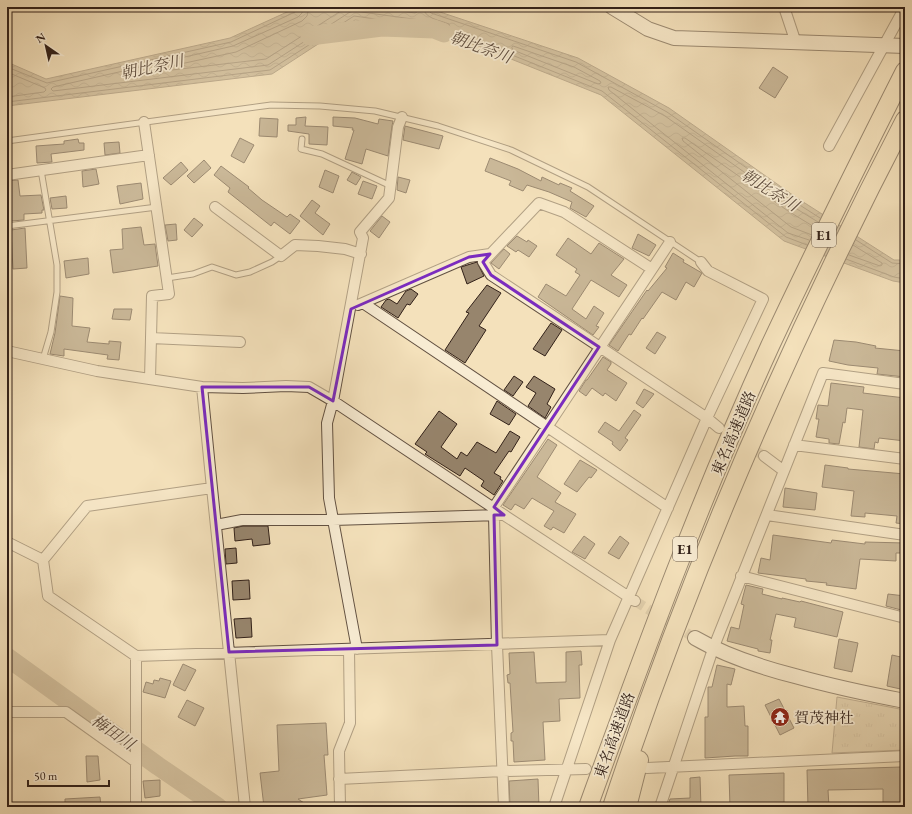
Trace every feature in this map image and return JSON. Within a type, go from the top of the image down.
[{"type":"highway","name":"東名高速道路","points":[[588,807],[637,671],[682,556],[747,399],[853,173],[905,72]]},
{"type":"highway","name":"東名高速道路","points":[[612,807],[663,662],[722,511],[789,357],[874,180],[905,120]]},
{"type":"highway","points":[[627,807],[663,662]]},
{"type":"street","points":[[612,7],[648,29],[674,38],[905,46]]},
{"type":"street","points":[[784,7],[796,43]]},
{"type":"street","points":[[829,146],[905,7]]},
{"type":"street","points":[[340,807],[339,751],[350,723],[353,649],[329,498],[327,423],[334,401],[364,238],[360,232],[389,198],[398,127],[402,117]]},
{"type":"street","points":[[144,122],[169,294],[152,296],[150,379]]},
{"type":"street","points":[[7,175],[149,155]]},
{"type":"street","points":[[652,269],[564,212],[539,203],[483,262],[491,275],[707,418],[719,428]]},
{"type":"street","points":[[215,207],[281,256],[295,245],[345,249],[361,254]]},
{"type":"street","points":[[504,807],[497,645],[497,512],[547,427],[670,242]]},
{"type":"street","points":[[351,308],[469,257],[490,254]]},
{"type":"street","points":[[554,807],[610,640],[632,599],[668,508],[707,418],[763,299],[708,270],[701,262]]},
{"type":"street","points":[[363,303],[668,508]]},
{"type":"street","points":[[151,338],[240,342]]},
{"type":"street","points":[[7,351],[97,371],[202,387],[309,387],[334,401],[497,512],[632,599]]},
{"type":"street","points":[[660,807],[713,649],[823,373],[905,384]]},
{"type":"street","points":[[202,387],[245,807]]},
{"type":"street","points":[[794,445],[905,459]]},
{"type":"street","points":[[764,456],[784,471]]},
{"type":"street","points":[[212,488],[87,506],[43,560],[48,596],[136,656],[610,640]]},
{"type":"street","points":[[216,525],[242,520],[333,520],[497,512]]},
{"type":"street","points":[[766,514],[905,535]]},
{"type":"street","points":[[7,542],[43,560]]},
{"type":"street","points":[[741,576],[905,618]]},
{"type":"street","points":[[695,638],[713,649],[795,676],[840,688],[905,701]]},
{"type":"street","points":[[136,656],[136,807]]},
{"type":"street","points":[[7,712],[66,712],[136,762]]},
{"type":"street","points":[[647,768],[673,768],[905,756]]},
{"type":"street","points":[[339,779],[503,770],[586,770]]},
{"type":"lane","points":[[7,141],[271,105],[320,106],[375,111],[438,126],[511,150],[588,187],[701,262]]},
{"type":"lane","points":[[302,139],[301,149],[322,154],[391,186]]},
{"type":"lane","points":[[41,169],[56,265],[57,292],[51,332],[44,359]]},
{"type":"lane","points":[[7,226],[157,207]]},
{"type":"lane","points":[[167,278],[193,274],[212,267],[236,276],[250,272],[272,262],[281,256]]},
{"type":"highlighted area","points":[[490,254],[483,262],[491,275],[599,347],[494,507],[504,515],[494,515],[497,645],[229,652],[202,387],[309,387],[333,401],[351,309],[469,257]]},
{"type":"green space","points":[[837,697],[905,710],[905,750],[832,753]]},
{"type":"water","points":[[298,7],[425,7],[578,58],[669,108],[797,198],[894,260],[905,260],[905,283],[893,281],[784,241],[601,95],[476,45],[418,29],[355,20],[272,74],[7,106],[7,62],[46,79],[230,38]]},
{"type":"building","points":[[773,67],[788,77],[775,98],[759,88]]},
{"type":"building","points":[[306,117],[305,126],[328,127],[327,145],[309,144],[309,134],[288,131],[288,125],[296,125],[296,118]]},
{"type":"building","points":[[333,117],[355,118],[378,124],[379,119],[393,121],[388,156],[366,149],[362,164],[345,159],[354,130],[352,130],[353,128],[333,126]]},
{"type":"building","points":[[260,118],[278,119],[277,137],[259,136]]},
{"type":"building","points":[[405,126],[443,136],[439,149],[403,140]]},
{"type":"building","points":[[240,138],[254,145],[244,163],[231,156]]},
{"type":"building","points":[[78,139],[79,143],[84,143],[84,150],[51,154],[52,162],[37,163],[36,146],[64,144],[64,141]]},
{"type":"building","points":[[119,142],[120,153],[105,155],[104,143]]},
{"type":"building","points":[[490,158],[518,169],[541,181],[542,177],[559,185],[560,183],[572,188],[570,191],[594,206],[586,217],[570,208],[572,202],[549,192],[527,185],[523,191],[509,185],[511,181],[485,171]]},
{"type":"building","points":[[204,160],[211,168],[194,183],[187,176]]},
{"type":"building","points":[[181,162],[188,170],[171,185],[163,178]]},
{"type":"building","points":[[221,166],[249,187],[248,188],[262,200],[287,217],[290,214],[300,221],[290,234],[274,222],[271,226],[228,192],[230,188],[214,175]]},
{"type":"building","points":[[96,169],[99,184],[83,187],[82,171]]},
{"type":"building","points":[[325,170],[339,176],[333,193],[319,187]]},
{"type":"building","points":[[352,172],[361,177],[356,185],[347,180]]},
{"type":"building","points":[[398,177],[410,180],[406,193],[397,190]]},
{"type":"building","points":[[18,180],[20,196],[41,195],[44,210],[42,210],[42,213],[24,214],[24,220],[11,221],[11,218],[8,218],[7,181]]},
{"type":"building","points":[[363,181],[377,186],[372,199],[358,194]]},
{"type":"building","points":[[141,183],[143,199],[120,204],[117,186]]},
{"type":"building","points":[[66,196],[67,208],[52,209],[50,198]]},
{"type":"building","points":[[312,200],[320,206],[315,213],[330,224],[323,235],[300,216]]},
{"type":"building","points":[[382,216],[390,222],[379,238],[370,231]]},
{"type":"building","points":[[194,218],[203,225],[192,237],[184,230]]},
{"type":"building","points":[[176,224],[177,240],[168,241],[165,225]]},
{"type":"building","points":[[141,227],[144,245],[155,244],[158,266],[113,273],[110,250],[123,249],[122,229]]},
{"type":"building","points":[[25,228],[27,268],[13,269],[11,230]]},
{"type":"building","points":[[638,234],[656,245],[649,256],[632,248]]},
{"type":"building","points":[[517,236],[527,242],[528,240],[537,246],[529,257],[518,250],[516,252],[507,246]]},
{"type":"building","points":[[568,238],[591,254],[599,243],[624,259],[611,275],[627,285],[619,297],[591,280],[572,309],[586,319],[594,306],[604,313],[596,326],[599,327],[593,335],[538,297],[546,284],[566,296],[580,275],[575,272],[577,269],[556,255]]},
{"type":"building","points":[[504,249],[510,254],[499,269],[491,263]]},
{"type":"building","points":[[673,253],[684,260],[683,262],[702,273],[694,287],[686,282],[676,300],[662,292],[631,335],[629,334],[618,351],[609,345],[647,290],[648,291],[667,268],[665,267]]},
{"type":"building","points":[[88,258],[89,274],[66,278],[64,261]]},
{"type":"building","points":[[477,262],[484,276],[467,284],[461,267]]},
{"type":"building","points":[[487,285],[501,293],[479,326],[486,330],[465,363],[445,350],[469,313],[466,312]]},
{"type":"building","points":[[411,289],[418,294],[410,305],[407,304],[398,318],[381,307],[386,300],[389,299],[397,304],[406,291]]},
{"type":"building","points":[[60,296],[73,298],[72,326],[90,328],[87,342],[109,344],[109,341],[121,342],[119,360],[107,359],[108,355],[64,349],[64,356],[50,354],[55,333]]},
{"type":"building","points":[[114,309],[132,309],[130,320],[112,319]]},
{"type":"building","points":[[551,323],[562,330],[545,356],[533,349]]},
{"type":"building","points":[[657,332],[666,337],[655,354],[646,348]]},
{"type":"building","points":[[834,340],[856,342],[876,346],[875,348],[905,351],[905,377],[877,374],[878,368],[848,365],[829,361]]},
{"type":"building","points":[[603,357],[611,362],[607,370],[627,383],[616,401],[605,393],[603,396],[592,388],[586,396],[579,391]]},
{"type":"building","points":[[514,376],[523,382],[513,396],[504,390]]},
{"type":"building","points":[[534,376],[555,389],[547,404],[551,407],[545,418],[528,406],[536,393],[526,387]]},
{"type":"building","points":[[831,383],[864,387],[863,393],[905,398],[905,441],[879,438],[878,443],[875,442],[874,449],[859,447],[863,410],[847,408],[845,423],[843,422],[839,444],[829,443],[829,439],[816,437],[819,419],[816,419],[818,405],[828,406]]},
{"type":"building","points":[[644,389],[654,394],[643,408],[636,403]]},
{"type":"building","points":[[497,401],[516,414],[509,425],[490,414]]},
{"type":"building","points":[[634,410],[641,415],[625,438],[628,440],[620,451],[612,444],[613,442],[598,432],[605,422],[619,431]]},
{"type":"building","points":[[439,411],[457,424],[441,447],[457,459],[461,452],[467,456],[477,442],[496,453],[510,431],[520,437],[511,452],[509,451],[494,473],[501,477],[500,479],[503,481],[494,495],[481,486],[484,481],[465,468],[460,476],[425,454],[427,452],[415,444]]},
{"type":"building","points":[[548,439],[557,445],[537,477],[561,493],[555,502],[576,514],[564,533],[553,527],[551,530],[544,526],[554,511],[532,498],[524,509],[515,504],[511,510],[503,505]]},
{"type":"building","points":[[580,460],[597,470],[591,478],[589,477],[577,492],[564,484]]},
{"type":"building","points":[[825,465],[848,469],[905,474],[905,524],[896,523],[897,516],[865,513],[865,517],[851,516],[854,491],[822,487]]},
{"type":"building","points":[[785,488],[817,493],[815,510],[783,507]]},
{"type":"building","points":[[243,526],[268,526],[270,544],[253,546],[252,539],[235,541],[234,528]]},
{"type":"building","points":[[773,535],[831,543],[832,540],[865,544],[865,542],[905,543],[905,553],[896,553],[896,561],[860,559],[856,589],[826,585],[827,583],[806,581],[806,579],[758,573],[761,558],[770,560]]},
{"type":"building","points":[[584,536],[595,544],[585,559],[572,552]]},
{"type":"building","points":[[620,536],[629,543],[619,559],[608,553]]},
{"type":"building","points":[[236,548],[237,563],[226,564],[225,549]]},
{"type":"building","points":[[249,580],[250,599],[233,600],[232,581]]},
{"type":"building","points":[[746,585],[763,589],[762,594],[782,599],[801,601],[843,612],[837,637],[794,627],[796,618],[776,614],[770,640],[772,640],[770,653],[758,651],[758,649],[727,641],[731,627],[739,629],[744,605],[741,604]]},
{"type":"building","points":[[888,594],[905,596],[905,611],[886,606]]},
{"type":"building","points":[[251,618],[252,637],[236,638],[234,619]]},
{"type":"building","points":[[839,639],[858,643],[852,672],[834,668]]},
{"type":"building","points":[[581,651],[582,665],[579,665],[580,698],[559,699],[560,721],[543,722],[545,760],[514,762],[513,741],[511,741],[511,733],[513,732],[510,683],[508,683],[507,675],[510,674],[509,653],[534,652],[536,683],[566,682],[566,652]]},
{"type":"building","points":[[892,655],[905,658],[905,690],[887,686]]},
{"type":"building","points":[[183,664],[196,670],[185,691],[173,685]]},
{"type":"building","points":[[717,665],[735,669],[731,685],[727,684],[727,707],[744,706],[745,726],[748,726],[748,756],[705,758],[705,717],[708,717],[708,687],[712,687]]},
{"type":"building","points":[[160,678],[171,681],[165,698],[143,692],[146,682],[153,684],[154,680],[159,681]]},
{"type":"building","name":"賀茂神社","points":[[779,699],[794,728],[780,735],[765,705]]},
{"type":"building","points":[[187,700],[204,708],[195,726],[178,717]]},
{"type":"building","points":[[326,723],[328,755],[324,755],[327,795],[298,799],[310,807],[264,807],[260,773],[279,771],[277,725]]},
{"type":"building","points":[[86,756],[98,756],[100,780],[87,782]]},
{"type":"building","points":[[901,767],[902,806],[883,807],[883,789],[828,790],[829,807],[808,807],[807,770]]},
{"type":"building","points":[[784,773],[784,807],[730,807],[729,775]]},
{"type":"building","points":[[700,777],[701,807],[667,807],[670,799],[690,798],[690,778]]},
{"type":"building","points":[[538,779],[539,807],[510,807],[509,781]]},
{"type":"building","points":[[160,780],[160,796],[145,798],[143,781]]},
{"type":"building","points":[[100,797],[101,807],[65,807],[65,799]]},
{"type":"waterway","name":"朝比奈川","points":[[310,36],[382,27],[434,29],[444,33]]},
{"type":"waterway","name":"梅田川","points":[[7,657],[158,766],[218,807]]},
{"type":"tunnel","points":[[728,433],[764,456]]},
{"type":"tunnel","points":[[635,601],[695,638]]},
{"type":"place","name":"賀茂神社","points":[[780,717]]}]
